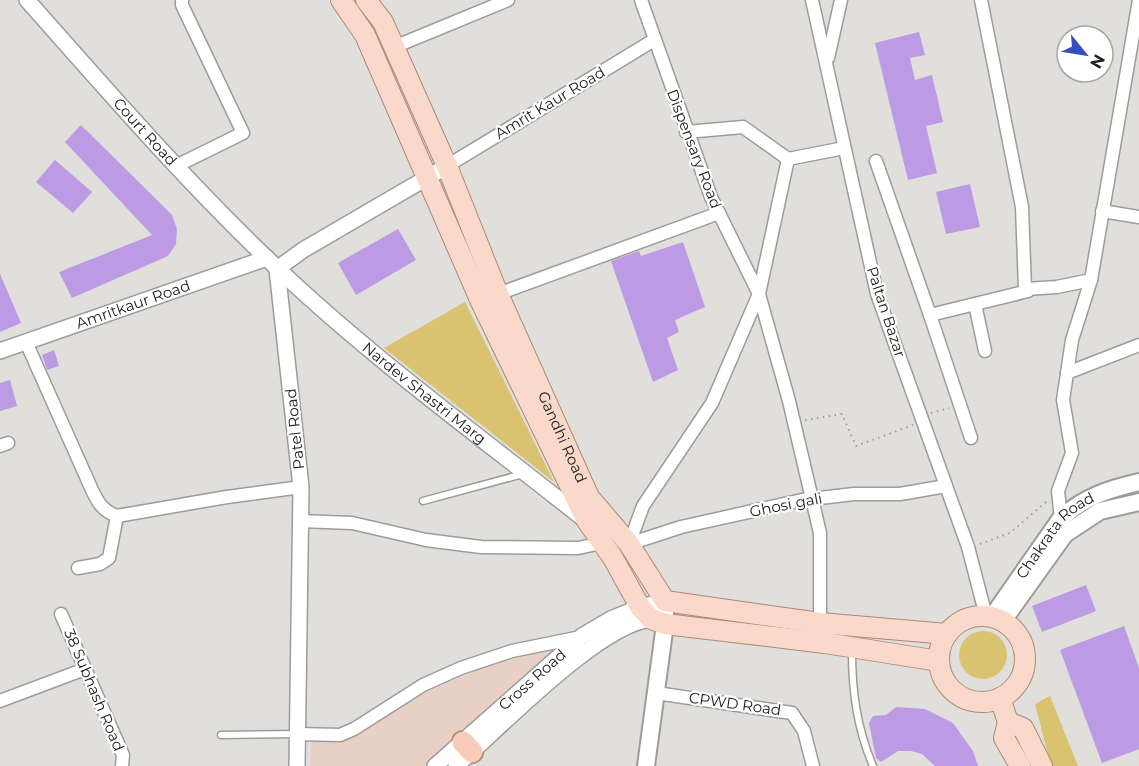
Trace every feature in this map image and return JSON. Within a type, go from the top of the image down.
[{"type":"main road","name":"Gandhi Road","points":[[341,0],[365,34],[481,302],[587,521],[652,617]]},
{"type":"main road","name":"Gandhi Road","points":[[366,0],[383,22],[447,166],[498,294],[589,497],[628,543],[665,601]]},
{"type":"main road","name":"Chakrata Road","points":[[994,618],[1060,518],[1074,505],[1094,495],[1139,482]]},
{"type":"main road","name":"Chakrata Road","points":[[994,618],[1065,534],[1083,519],[1100,511],[1139,502]]},
{"type":"main road","points":[[646,766],[656,693],[652,617],[665,601],[820,623],[947,634]]},
{"type":"main road","points":[[652,617],[939,661]]},
{"type":"main road","points":[[994,618],[1020,640],[1024,660],[1019,680],[1000,698],[980,702],[959,696],[949,687],[942,675],[939,661],[941,647],[947,634],[964,620],[994,618]]},
{"type":"main road","points":[[1000,698],[1008,722],[1004,738],[1020,766]]},
{"type":"main road","points":[[1008,722],[1023,728],[1042,766]]},
{"type":"street","name":"Court Road","points":[[27,0],[210,204],[272,264]]},
{"type":"street","points":[[176,166],[243,133],[182,5],[182,0]]},
{"type":"street","points":[[394,47],[508,0]]},
{"type":"street","name":"Dispensary Road","points":[[640,0],[686,132],[719,213],[759,294],[794,422],[820,533],[820,623]]},
{"type":"street","name":"Paltan Bazar","points":[[812,0],[877,294],[994,618]]},
{"type":"street","points":[[827,62],[841,0]]},
{"type":"street","points":[[981,0],[1022,207],[1025,290],[1028,291]]},
{"type":"street","points":[[1060,518],[1058,491],[1072,453],[1063,405],[1067,373],[1072,340],[1091,280],[1134,47],[1138,0]]},
{"type":"street","name":"Amrit Kaur Road","points":[[447,166],[654,40]]},
{"type":"street","points":[[686,132],[742,127],[788,159],[844,148]]},
{"type":"street","points":[[628,543],[644,506],[712,403],[759,294],[788,159]]},
{"type":"street","points":[[876,161],[971,438]]},
{"type":"street","points":[[272,264],[303,250],[447,166]]},
{"type":"street","points":[[1102,211],[1139,217]]},
{"type":"street","points":[[498,294],[719,213]]},
{"type":"street","name":"Amritkaur Road","points":[[0,351],[272,264]]},
{"type":"street","name":"Nardev Shastri Marg","points":[[272,264],[389,364],[587,521]]},
{"type":"street","name":"Patel Road","points":[[272,264],[301,487],[297,766]]},
{"type":"street","points":[[930,315],[1028,291],[1091,280]]},
{"type":"street","points":[[975,304],[985,351]]},
{"type":"street","points":[[26,342],[100,506],[117,516],[227,496],[301,487]]},
{"type":"street","points":[[1067,373],[1139,345]]},
{"type":"street","name":"Ghosi gali","points":[[628,543],[681,527],[812,499],[854,494],[900,494],[946,486]]},
{"type":"street","points":[[78,568],[100,564],[109,558],[117,516]]},
{"type":"street","points":[[300,521],[352,523],[426,540],[481,547],[578,548],[602,543]]},
{"type":"street","points":[[652,617],[665,601]]},
{"type":"street","name":"38 Subhash Road","points":[[61,614],[123,755],[123,766]]},
{"type":"street","name":"Cross Road","points":[[456,766],[468,747],[582,636],[611,619],[652,617]]},
{"type":"street","name":"Cross Road","points":[[435,766],[468,747],[590,647],[618,631],[652,617]]},
{"type":"street","points":[[298,734],[340,735],[354,729],[423,685],[460,668],[522,648],[582,636]]},
{"type":"street","points":[[0,701],[85,669]]},
{"type":"street","name":"CPWD Road","points":[[656,693],[792,713],[804,731],[813,766]]},
{"type":"lane","points":[[423,501],[526,473]]},
{"type":"lane","points":[[852,647],[854,705],[859,728],[873,766]]},
{"type":"lane","points":[[221,735],[298,734]]},
{"type":"path","points":[[794,422],[842,414],[856,446],[960,405]]},
{"type":"path","points":[[969,547],[1010,533],[1058,491]]},
{"type":"shaded area","points":[[465,302],[554,482],[384,348]]},
{"type":"shaded area","points":[[978,631],[988,631],[1003,641],[1007,655],[1006,664],[997,675],[988,679],[978,679],[963,669],[959,660],[959,650],[969,635]]},
{"type":"shaded area","points":[[557,647],[518,685],[425,766],[310,766],[311,743],[491,664]]},
{"type":"shaded area","points":[[1050,696],[1078,766],[1051,766],[1035,704]]},
{"type":"building","points":[[919,32],[925,55],[910,58],[915,80],[932,75],[943,122],[926,126],[937,173],[908,180],[875,43]]},
{"type":"building","points":[[81,125],[172,215],[177,229],[176,244],[168,256],[72,298],[59,272],[152,235],[65,142]]},
{"type":"building","points":[[55,160],[92,192],[73,213],[36,182]]},
{"type":"building","points":[[970,184],[980,227],[946,234],[936,192]]},
{"type":"building","points":[[398,229],[416,260],[356,295],[338,263]]},
{"type":"building","points":[[683,242],[705,307],[675,320],[679,332],[667,338],[678,370],[653,382],[611,261],[639,251],[641,256]]},
{"type":"building","points":[[0,274],[21,323],[0,332]]},
{"type":"building","points":[[54,350],[59,366],[47,370],[42,355]]},
{"type":"building","points":[[10,380],[17,406],[0,411],[0,383]]},
{"type":"building","points":[[1086,585],[1096,611],[1042,632],[1032,606]]},
{"type":"building","points":[[1124,626],[1139,668],[1139,749],[1102,763],[1060,650]]},
{"type":"building","points":[[896,707],[925,709],[953,723],[973,751],[978,766],[935,766],[922,754],[911,751],[898,751],[881,762],[876,758],[869,723],[873,716],[886,715]]}]
